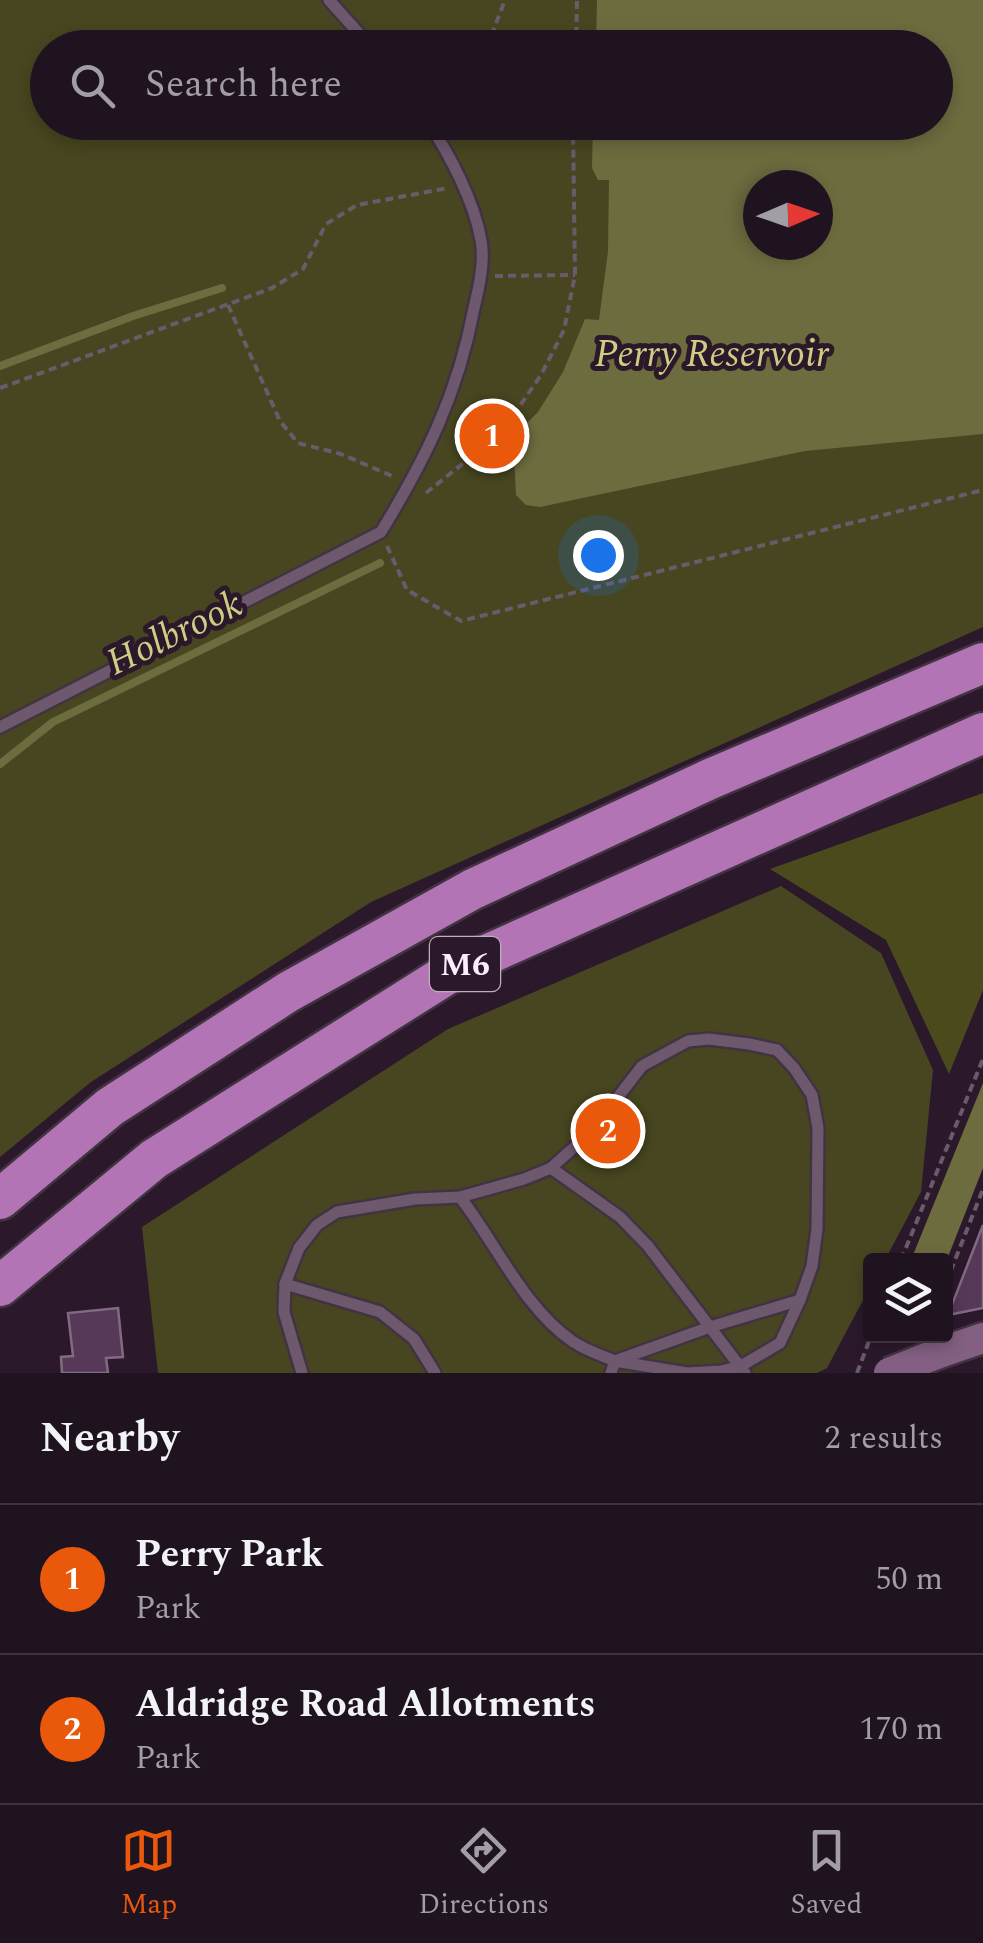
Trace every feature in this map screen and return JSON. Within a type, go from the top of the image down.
[{"type":"highway","name":"M6","points":[[0,1199],[110,1107],[288,992],[472,889],[710,779],[983,662]]},
{"type":"highway","name":"M6","points":[[0,1286],[154,1158],[457,968],[983,733]]},
{"type":"street","points":[[889,1373],[941,1358],[983,1338]]},
{"type":"lane","points":[[329,0],[356,30]]},
{"type":"lane","points":[[0,727],[381,532],[448,404],[466,352],[481,276],[481,241],[463,185],[438,140]]},
{"type":"lane","points":[[302,1373],[284,1312],[285,1284],[299,1248],[317,1225],[337,1212],[415,1198],[460,1197],[552,1168],[591,1132],[642,1066],[688,1041],[709,1039],[777,1050],[812,1095],[818,1128],[817,1229],[812,1266],[780,1343],[743,1370],[688,1373],[613,1367],[567,1338],[548,1319],[460,1197]]},
{"type":"lane","points":[[552,1168],[620,1217],[673,1276],[743,1370]]},
{"type":"lane","points":[[477,1219],[484,1190]]},
{"type":"lane","points":[[285,1284],[380,1312],[414,1340],[434,1373]]},
{"type":"lane","points":[[613,1367],[710,1327],[800,1300]]},
{"type":"path","points":[[494,30],[505,0]]},
{"type":"path","points":[[576,30],[577,0]]},
{"type":"path","points":[[420,498],[480,449],[515,413],[564,330],[575,276],[574,140]]},
{"type":"path","points":[[0,388],[272,288],[303,270],[326,224],[357,205],[463,185]]},
{"type":"path","points":[[481,276],[575,276]]},
{"type":"path","points":[[228,304],[280,422],[298,443],[341,454],[410,483]]},
{"type":"path","points":[[381,532],[407,590],[461,621],[983,490]]},
{"type":"path","points":[[904,1253],[983,1060]]},
{"type":"path","points":[[953,1265],[983,1189]]},
{"type":"path","points":[[857,1373],[868,1343]]},
{"type":"shaded area","points":[[0,0],[983,0],[983,627],[371,902],[91,1082],[0,1157]]},
{"type":"shaded area","points":[[983,793],[983,990],[949,1074],[886,940],[770,869]]},
{"type":"shaded area","points":[[781,886],[881,953],[933,1070],[921,1192],[889,1253],[863,1253],[863,1300],[827,1368],[817,1373],[158,1373],[142,1227],[448,1029]]},
{"type":"water","name":"Perry Reservoir","points":[[597,0],[983,0],[983,434],[805,451],[540,507],[526,505],[516,495],[513,437],[538,412],[563,372],[585,319],[599,320],[608,251],[609,180],[598,180],[592,168],[593,140],[953,140],[953,30],[596,30]]},
{"type":"water","points":[[983,1083],[983,1168],[950,1253],[914,1253]]},
{"type":"building","points":[[983,1225],[983,1308],[953,1314],[953,1302]]},
{"type":"building","points":[[118,1308],[123,1357],[106,1358],[108,1373],[62,1373],[61,1357],[73,1356],[68,1313]]},
{"type":"waterway","points":[[0,366],[133,316],[222,288]]},
{"type":"waterway","name":"Holbrook","points":[[0,764],[53,722],[380,563]]},
{"type":"place","name":"Perry Park","points":[[492,436]]},
{"type":"place","name":"Aldridge Road Allotments","points":[[608,1131]]}]
